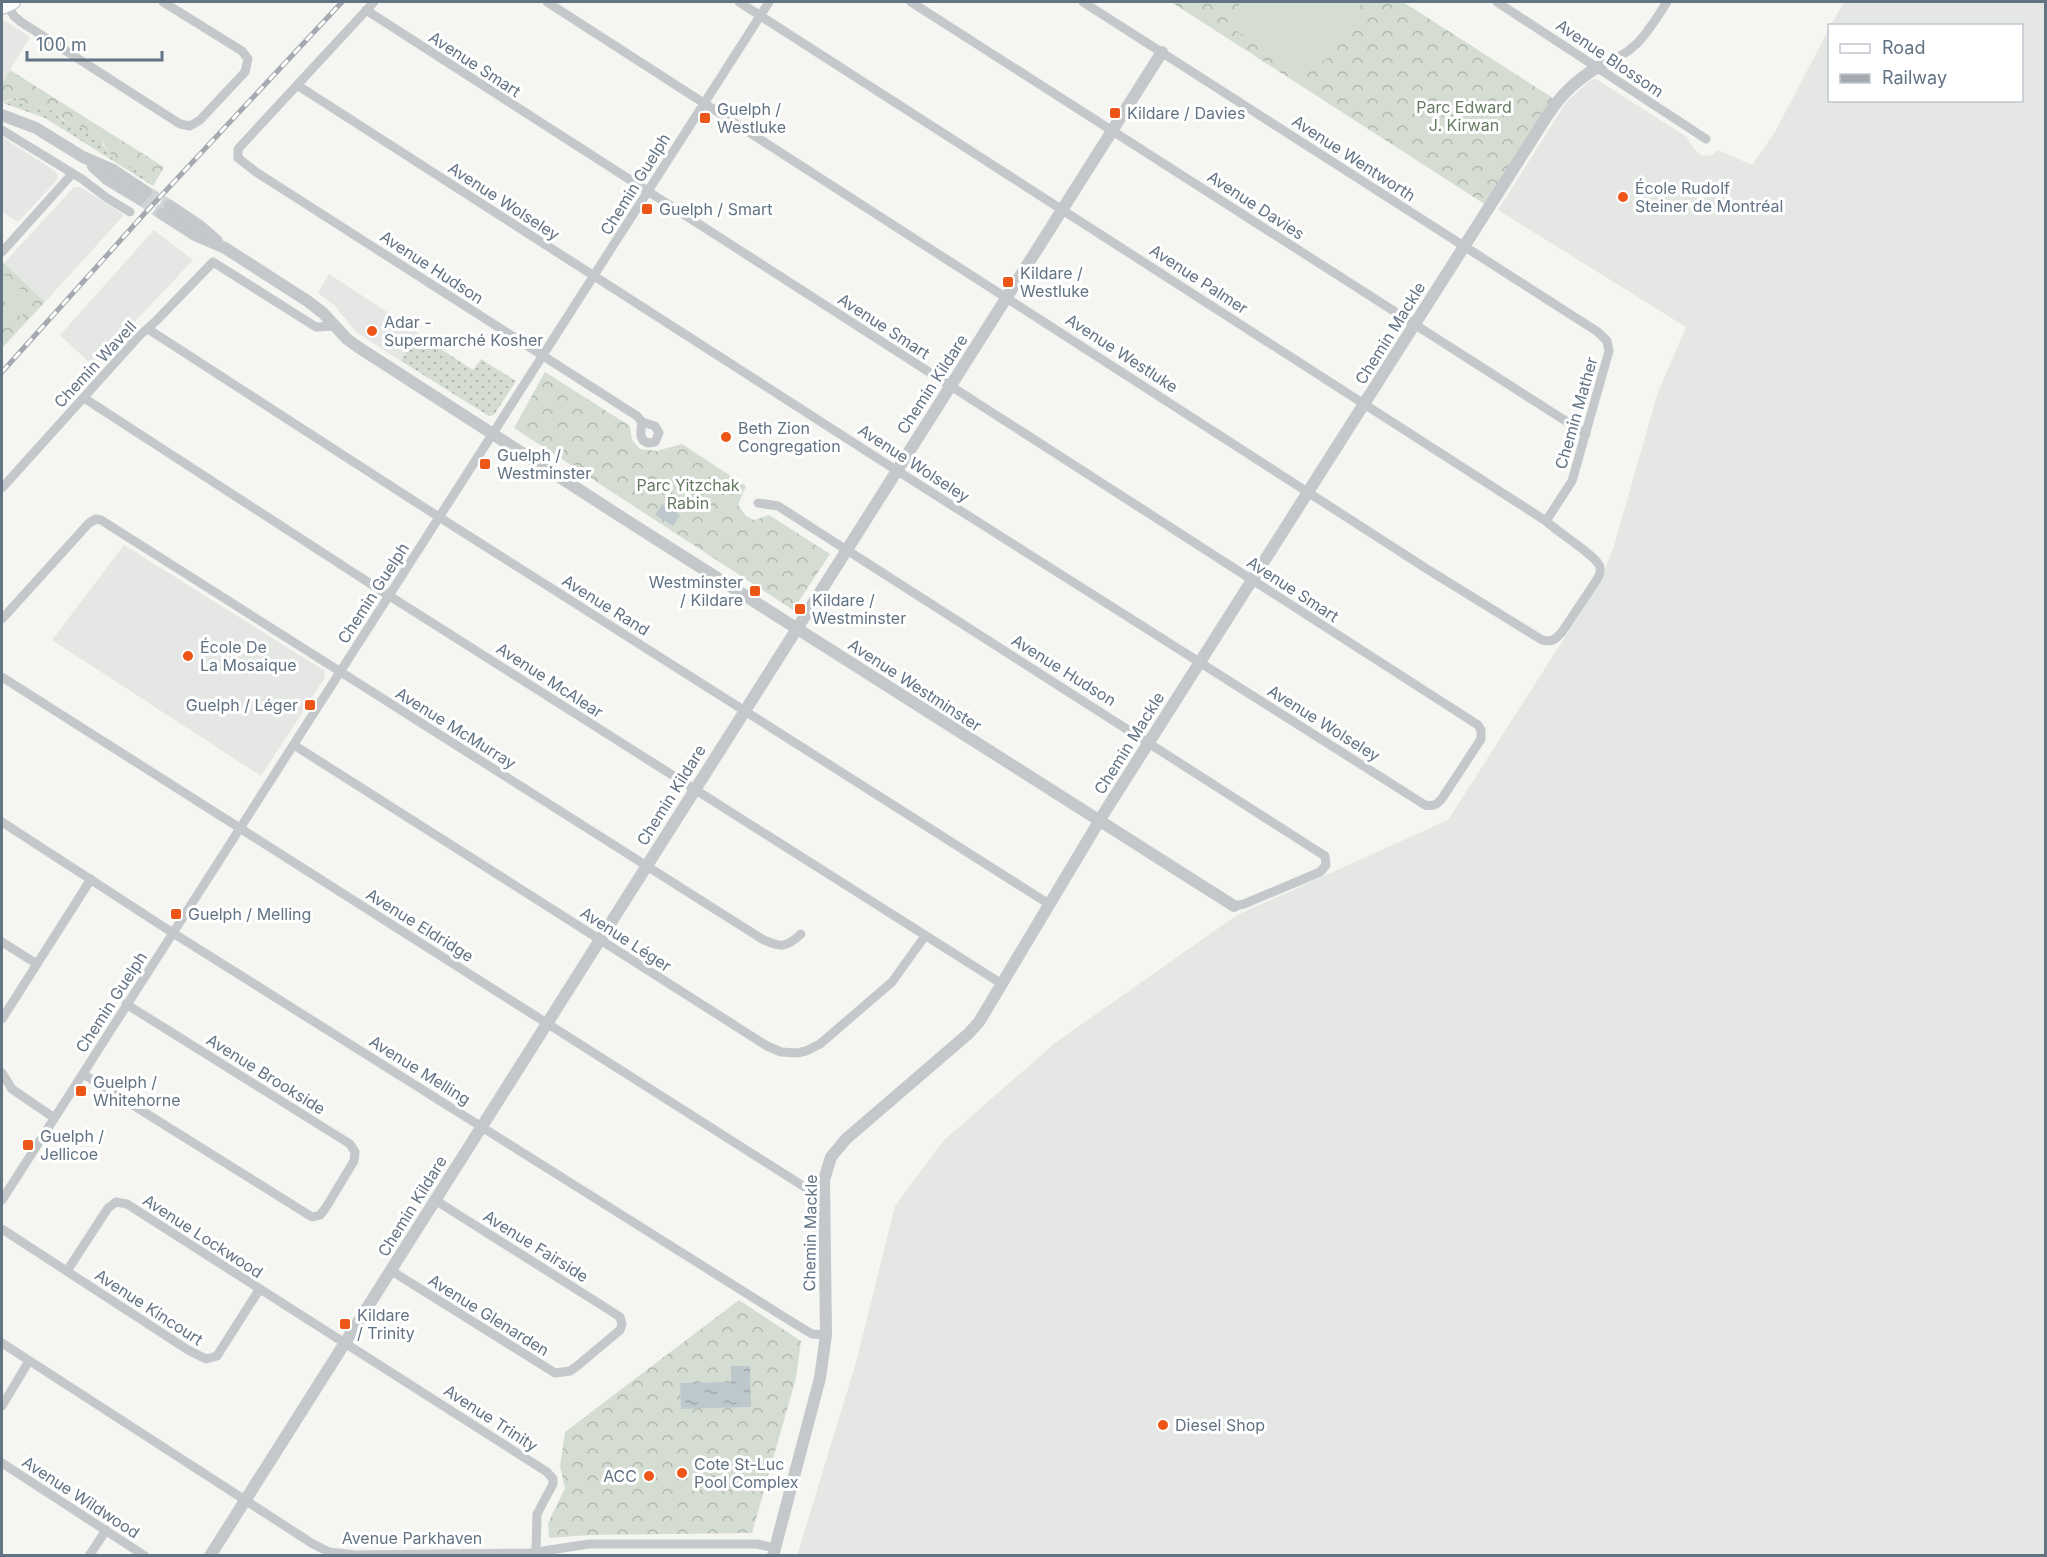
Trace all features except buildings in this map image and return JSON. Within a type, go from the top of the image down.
[{"type":"street","points":[[7,4],[14,16],[21,22],[186,127],[192,126],[245,72],[248,59],[242,51],[163,2]]},
{"type":"street","points":[[297,86],[374,2]]},
{"type":"street","name":"Avenue Westluke","points":[[547,2],[1427,569],[1542,640],[1549,642],[1556,639],[1581,604]]},
{"type":"street","name":"Avenue Palmer","points":[[739,2],[1546,521],[1555,531],[1592,556],[1600,567],[1600,574],[1581,604]]},
{"type":"street","name":"Chemin Guelph","points":[[2,1200],[53,1117],[83,1074],[390,596],[769,2]]},
{"type":"street","name":"Avenue Davies","points":[[911,2],[1586,434]]},
{"type":"street","name":"Avenue Wentworth","points":[[1083,2],[1598,332],[1607,341]]},
{"type":"street","name":"Avenue Blossom","points":[[1497,2],[1706,139]]},
{"type":"street","name":"Chemin Mackle","points":[[774,1552],[822,1370],[826,1335],[825,1172],[837,1148],[972,1030],[982,1018],[1099,821],[1558,100],[1573,83],[1597,67],[1632,50],[1643,39],[1667,2]]},
{"type":"street","name":"Avenue Smart","points":[[366,10],[1478,725],[1481,730],[1481,739],[1443,797],[1438,804],[1432,807],[1425,805]]},
{"type":"street","name":"Chemin Kildare","points":[[210,1556],[1162,52]]},
{"type":"street","name":"Avenue Hudson","points":[[297,86],[238,149],[237,156],[241,161],[637,416],[642,422]]},
{"type":"street","name":"Avenue Wolseley","points":[[297,86],[896,470],[1425,805]]},
{"type":"street","points":[[2,115],[31,125],[83,157],[107,179],[143,196]]},
{"type":"street","points":[[2,130],[130,212]]},
{"type":"street","points":[[2,252],[72,174]]},
{"type":"street","name":"Avenue Westminster","points":[[166,210],[201,227],[225,248],[309,302],[358,347],[796,629],[1234,906],[1244,904],[1320,872],[1327,863],[1324,855]]},
{"type":"street","name":"Chemin Wavell","points":[[2,488],[213,262],[316,327],[335,326]]},
{"type":"street","name":"Avenue Rand","points":[[148,329],[1049,904]]},
{"type":"street","name":"Chemin Mather","points":[[1546,521],[1572,481],[1609,351],[1607,341]]},
{"type":"street","name":"Avenue McAlear","points":[[84,398],[390,596],[1002,984]]},
{"type":"street","name":"Avenue Hudson","points":[[758,503],[778,506],[1324,855]]},
{"type":"street","name":"Avenue McMurray","points":[[2,619],[96,519],[762,939],[776,946],[786,946],[801,934]]},
{"type":"street","name":"Avenue Eldridge","points":[[2,677],[803,1186],[824,1196]]},
{"type":"street","name":"Avenue Léger","points":[[294,745],[767,1046],[781,1052],[806,1051],[819,1044],[887,986],[900,972],[925,936]]},
{"type":"street","name":"Avenue Melling","points":[[2,822],[173,933],[812,1334],[826,1335]]},
{"type":"street","points":[[2,1019],[91,879]]},
{"type":"street","points":[[2,942],[37,964]]},
{"type":"street","name":"Avenue Brookside","points":[[83,1074],[312,1217],[320,1215],[340,1185],[354,1161],[355,1152],[350,1144],[126,1004]]},
{"type":"street","points":[[2,1073],[12,1089],[53,1117]]},
{"type":"street","name":"Avenue Fairside","points":[[435,1200],[620,1317]]},
{"type":"street","name":"Avenue Lockwood","points":[[68,1271],[108,1208],[116,1202],[127,1204],[344,1343]]},
{"type":"street","name":"Avenue Kincourt","points":[[2,1229],[200,1358],[217,1356],[260,1290]]},
{"type":"street","name":"Avenue Glenarden","points":[[390,1270],[555,1373],[570,1371],[620,1330],[622,1324],[620,1317]]},
{"type":"street","name":"Avenue Parkhaven","points":[[2,1343],[318,1547],[333,1553],[355,1555],[536,1552],[589,1544],[757,1544],[774,1552]]},
{"type":"street","name":"Avenue Trinity","points":[[344,1343],[544,1469],[552,1477],[552,1487],[537,1514],[536,1552]]},
{"type":"street","points":[[2,1406],[29,1361]]},
{"type":"street","name":"Avenue Wildwood","points":[[2,1463],[145,1556]]},
{"type":"street","points":[[89,1556],[106,1530]]},
{"type":"shaded area","points":[[1844,2],[2045,2],[2045,1555],[797,1556],[857,1359],[895,1206],[943,1141],[1055,1043],[1237,915],[1448,820],[1604,576],[1658,392],[1686,327],[1498,210],[1567,101],[1591,80],[1596,79],[1687,137],[1693,148],[1701,155],[1711,156],[1718,150],[1752,165],[1775,132],[1828,31],[1828,102],[2023,102],[2023,24],[1832,24]]},
{"type":"shaded area","points":[[2,19],[30,37],[2,83]]},
{"type":"shaded area","points":[[2,137],[55,171],[58,177],[18,222],[2,212]]},
{"type":"shaded area","points":[[74,187],[80,187],[124,215],[45,302],[4,263]]},
{"type":"shaded area","points":[[154,230],[193,260],[93,366],[60,335]]},
{"type":"shaded area","points":[[329,274],[419,333],[401,361],[356,332],[334,305],[318,293]]},
{"type":"shaded area","name":"École De La Mosaique","points":[[124,545],[325,671],[324,679],[261,776],[52,640]]},
{"type":"green space","name":"Parc Edward J. Kirwan","points":[[1171,2],[1403,2],[1553,98],[1486,205]]},
{"type":"green space","points":[[1241,2],[1362,2],[1332,55],[1315,66],[1306,68],[1290,65],[1226,24]]},
{"type":"green space","points":[[10,70],[164,167],[153,186],[148,176],[113,156],[102,138],[89,134],[79,125],[66,122],[54,111],[26,104],[15,98],[2,102],[2,83]]},
{"type":"green space","points":[[15,98],[26,104],[54,111],[65,122],[79,125],[89,134],[102,138],[107,150],[148,176],[153,186],[45,118],[3,103]]},
{"type":"green space","points":[[4,263],[45,302],[2,348],[2,265]]},
{"type":"green space","points":[[5,275],[34,302],[21,317],[2,299],[2,278]]},
{"type":"green space","points":[[418,334],[473,370],[481,359],[516,381],[494,415],[489,416],[401,361]]},
{"type":"green space","name":"Parc Yitzchak Rabin","points":[[545,372],[630,426],[632,440],[640,449],[656,451],[682,444],[746,486],[738,505],[746,516],[754,520],[769,515],[830,554],[793,610],[514,428]]},
{"type":"green space","points":[[739,1300],[801,1341],[796,1378],[752,1533],[590,1535],[549,1538],[548,1523],[565,1488],[560,1467],[565,1432]]},
{"type":"water","points":[[662,504],[680,515],[673,526],[655,515]]},
{"type":"water","points":[[731,1366],[750,1366],[751,1407],[681,1409],[680,1383],[731,1382]]},
{"type":"tunnel","points":[[146,192],[170,206]]},
{"type":"tunnel","points":[[140,199],[162,214]]},
{"type":"railway","points":[[2,372],[145,213],[342,2]]},
{"type":"place","name":"Kildare / Davies","points":[[1115,113]]},
{"type":"place","name":"Guelph / Westluke","points":[[705,118]]},
{"type":"place","name":"École Rudolf Steiner de Montréal","points":[[1623,197]]},
{"type":"place","name":"Guelph / Smart","points":[[647,209]]},
{"type":"place","name":"Kildare / Westluke","points":[[1008,282]]},
{"type":"place","name":"Adar - Supermarché Kosher","points":[[372,331]]},
{"type":"place","name":"Beth Zion Congregation","points":[[726,437]]},
{"type":"place","name":"Guelph / Westminster","points":[[485,464]]},
{"type":"place","name":"Westminster / Kildare","points":[[755,591]]},
{"type":"place","name":"Kildare / Westminster","points":[[800,609]]},
{"type":"place","name":"École De La Mosaique","points":[[188,656]]},
{"type":"place","name":"Guelph / Léger","points":[[310,705]]},
{"type":"place","name":"Guelph / Melling","points":[[176,914]]},
{"type":"place","name":"Guelph / Whitehorne","points":[[81,1091]]},
{"type":"place","name":"Guelph / Jellicoe","points":[[28,1145]]},
{"type":"place","name":"Kildare / Trinity","points":[[345,1324]]},
{"type":"place","name":"Diesel Shop","points":[[1163,1425]]},
{"type":"place","name":"Cote St-Luc Pool Complex","points":[[682,1473]]},
{"type":"place","name":"ACC","points":[[649,1476]]}]
